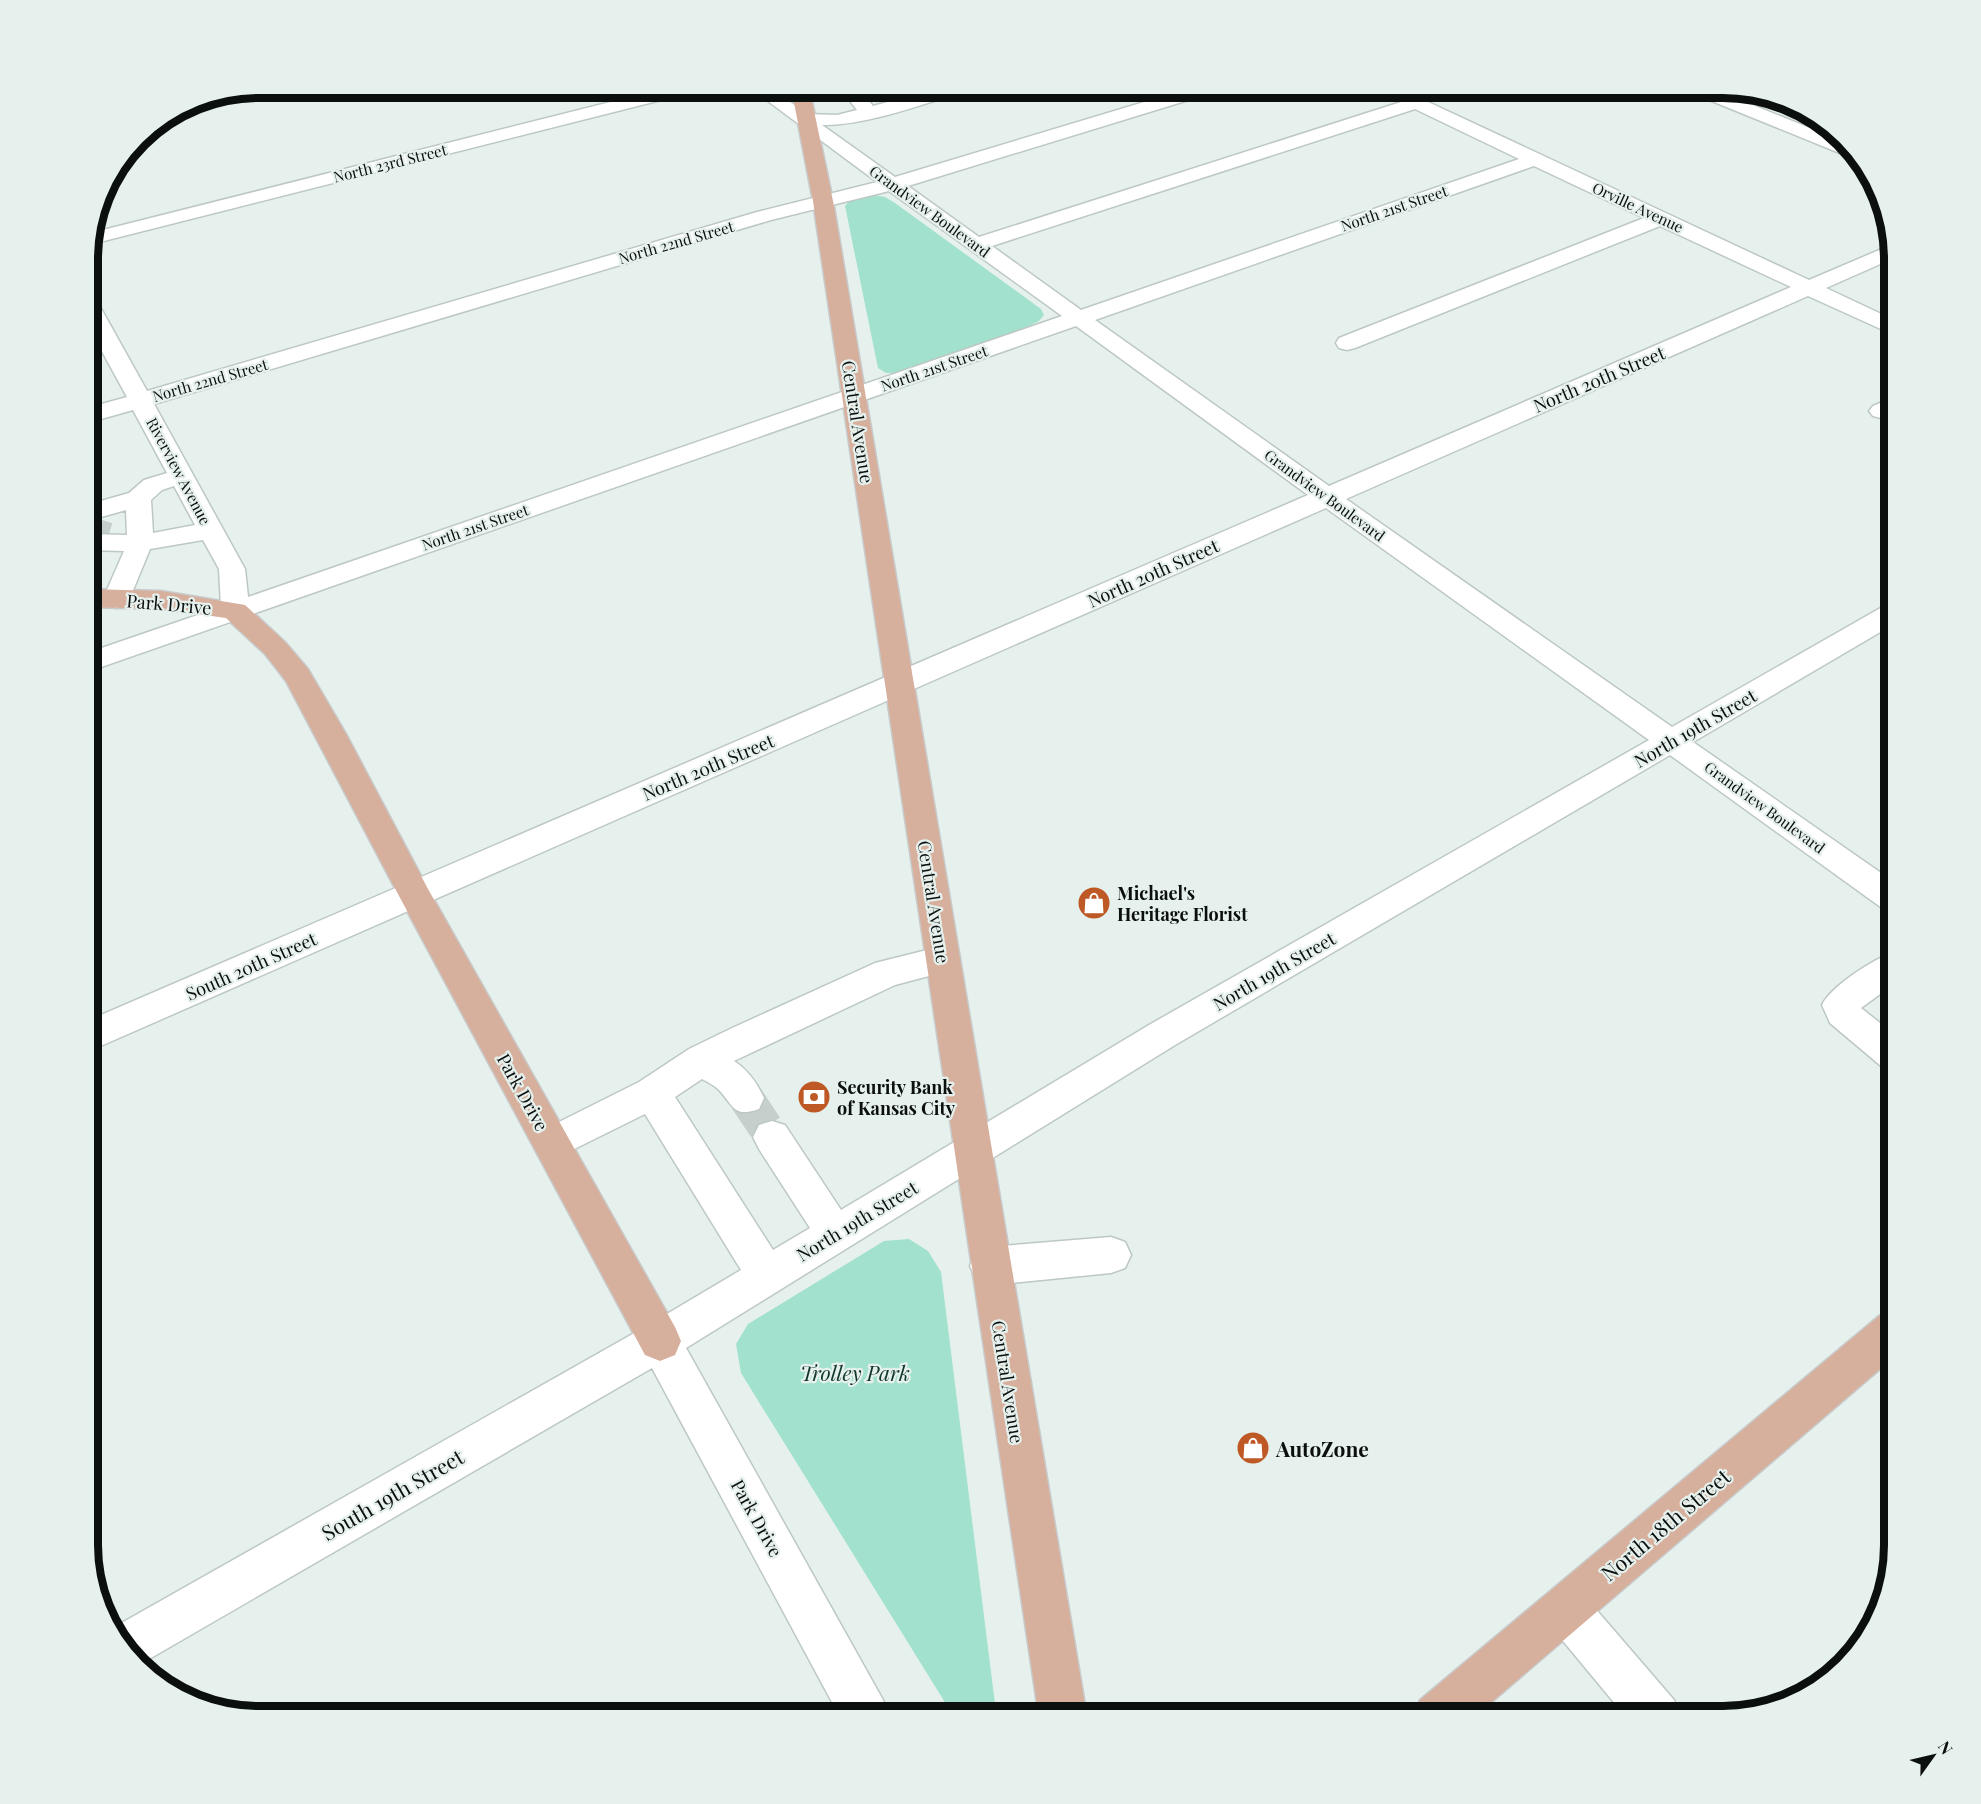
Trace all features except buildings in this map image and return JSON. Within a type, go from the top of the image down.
[{"type":"main road","name":"Central Avenue","points":[[802,98],[824,201],[990,1266],[1061,1706]]},
{"type":"main road","name":"Park Drive","points":[[98,598],[197,604],[235,611],[274,648],[298,676],[331,734],[414,894],[660,1341]]},
{"type":"main road","name":"North 18th Street","points":[[1450,1706],[1884,1339]]},
{"type":"street","name":"North 23rd Street","points":[[99,237],[648,98]]},
{"type":"street","name":"Grandview Boulevard","points":[[774,98],[1327,497],[1883,891]]},
{"type":"street","points":[[858,98],[869,113]]},
{"type":"street","points":[[806,119],[837,120],[922,98]]},
{"type":"street","name":"North 22nd Street","points":[[98,413],[764,216],[892,184],[1176,98]]},
{"type":"street","name":"Orville Avenue","points":[[1406,98],[1883,323]]},
{"type":"street","points":[[1721,98],[1836,145]]},
{"type":"street","points":[[977,244],[1417,103]]},
{"type":"street","name":"North 21st Street","points":[[98,659],[1536,159]]},
{"type":"street","points":[[1347,343],[1662,218]]},
{"type":"street","name":"North 20th Street","points":[[414,894],[1883,255]]},
{"type":"street","name":"Riverview Avenue","points":[[98,323],[232,569],[235,611]]},
{"type":"street","points":[[98,524],[138,498],[153,485],[182,476]]},
{"type":"street","points":[[117,599],[140,543],[138,498]]},
{"type":"street","points":[[98,528],[140,543],[184,537],[210,529]]},
{"type":"street","name":"North 19th Street","points":[[660,1341],[1162,1035],[1883,618]]},
{"type":"street","name":"South 20th Street","points":[[98,1032],[414,894]]},
{"type":"street","points":[[552,1144],[652,1094],[702,1060],[887,973],[943,959]]},
{"type":"street","points":[[1884,973],[1839,1005],[1842,1013],[1884,1046]]},
{"type":"street","points":[[702,1060],[731,1078],[746,1098]]},
{"type":"street","points":[[652,1094],[767,1276]]},
{"type":"street","points":[[772,1137],[835,1234]]},
{"type":"street","points":[[990,1266],[1111,1255]]},
{"type":"street","name":"South 19th Street","points":[[131,1644],[660,1341]]},
{"type":"street","name":"Park Drive","points":[[660,1341],[860,1706]]},
{"type":"street","points":[[1565,1608],[1648,1706]]},
{"type":"green space","points":[[874,195],[885,197],[895,203],[1041,309],[1044,315],[1039,321],[1027,327],[895,373],[886,373],[878,368],[845,206],[849,201]]},
{"type":"green space","name":"Trolley Park","points":[[909,1239],[928,1251],[941,1272],[995,1706],[947,1706],[741,1373],[736,1344],[748,1324],[884,1241]]},
{"type":"tunnel","points":[[746,1098],[772,1137]]},
{"type":"place","name":"Michael's Heritage Florist","points":[[1094,903]]},
{"type":"place","name":"Security Bank of Kansas City","points":[[814,1097]]},
{"type":"place","name":"AutoZone","points":[[1253,1448]]}]
